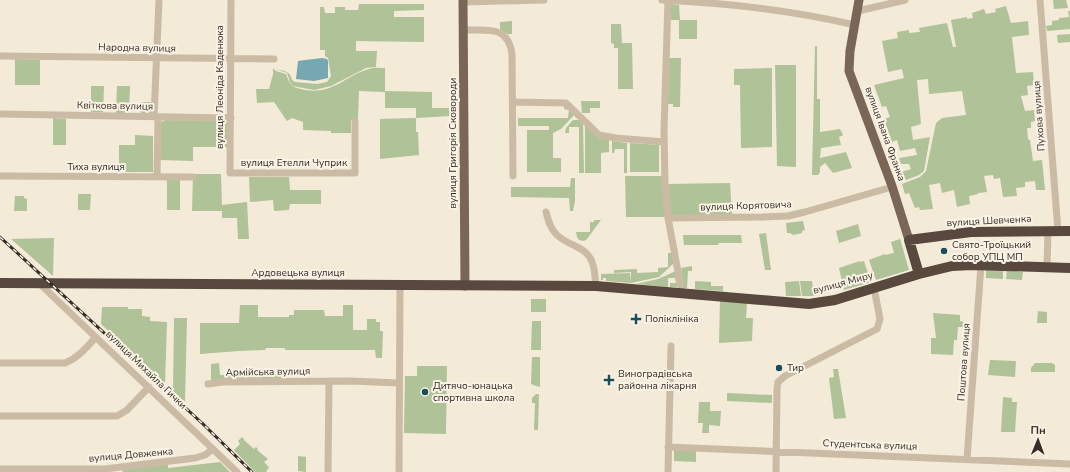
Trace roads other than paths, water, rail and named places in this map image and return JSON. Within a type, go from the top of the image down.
[{"type":"highway","name":"вулиця Шевченка","points":[[909,240],[971,232],[1070,231]]},
{"type":"highway","name":"вулиця Івана Франка","points":[[909,240],[919,274]]},
{"type":"highway","name":"вулиця Миру","points":[[596,286],[799,304],[814,304],[835,300],[919,274],[952,266],[981,265],[1070,268]]},
{"type":"highway","name":"Ардовецька вулиця","points":[[0,284],[596,286]]},
{"type":"main road","name":"вулиця Івана Франка","points":[[859,0],[850,51],[849,70],[892,186],[909,240]]},
{"type":"main road","name":"вулиця Григорія Сковороди","points":[[463,1],[465,286]]},
{"type":"street","points":[[157,177],[156,58],[158,0]]},
{"type":"street","name":"вулиця Леоніда Каденюка","points":[[230,0],[230,173]]},
{"type":"street","points":[[463,1],[544,0]]},
{"type":"street","points":[[662,0],[709,2],[750,7],[817,16],[855,24]]},
{"type":"street","points":[[668,0],[664,184],[668,218],[682,293]]},
{"type":"street","points":[[858,11],[905,0]]},
{"type":"street","name":"Пухова вулиця","points":[[1040,0],[1053,231],[1047,267]]},
{"type":"street","points":[[463,30],[499,31],[508,38],[510,43],[512,54],[513,176]]},
{"type":"street","name":"Народна вулиця","points":[[0,56],[274,59]]},
{"type":"street","points":[[513,102],[566,103],[601,135],[664,142]]},
{"type":"street","name":"Квіткова вулиця","points":[[0,114],[231,118]]},
{"type":"street","name":"вулиця Етелли Чуприк","points":[[230,173],[355,173],[355,122]]},
{"type":"street","name":"Тиха вулиця","points":[[0,176],[193,177]]},
{"type":"street","name":"вулиця Корятовича","points":[[668,218],[788,216],[892,186]]},
{"type":"street","points":[[546,212],[550,225],[556,235],[584,250],[593,264],[596,286]]},
{"type":"street","name":"Поштова вулиця","points":[[967,459],[981,265]]},
{"type":"street","name":"вулиця Михайла Гички","points":[[40,284],[237,472]]},
{"type":"street","points":[[399,472],[400,286]]},
{"type":"street","points":[[776,472],[778,382],[785,376],[877,329],[880,319],[874,288]]},
{"type":"street","points":[[0,363],[65,363],[79,355],[96,337]]},
{"type":"street","points":[[668,472],[671,346]]},
{"type":"street","points":[[328,472],[329,381]]},
{"type":"street","name":"Армійська вулиця","points":[[208,384],[229,382],[329,381],[399,383]]},
{"type":"street","points":[[0,416],[117,416],[127,410],[149,387]]},
{"type":"street","name":"Студентська вулиця","points":[[668,447],[1070,464]]},
{"type":"street","name":"вулиця Довженка","points":[[0,469],[113,468],[195,458],[205,455],[213,449]]},
{"type":"water","points":[[322,58],[327,59],[328,61],[328,78],[314,81],[296,79],[298,61]]},
{"type":"railway","points":[[0,237],[203,424],[252,472]]},
{"type":"place","name":"Свято-Троїцький собор УПЦ МП","points":[[944,251]]},
{"type":"place","name":"Поліклініка","points":[[636,319]]},
{"type":"place","name":"Тир","points":[[779,368]]},
{"type":"place","name":"Виноградівська районна лікарня","points":[[609,380]]},
{"type":"place","name":"Дитячо-юнацька спортивна школа","points":[[425,392]]}]
